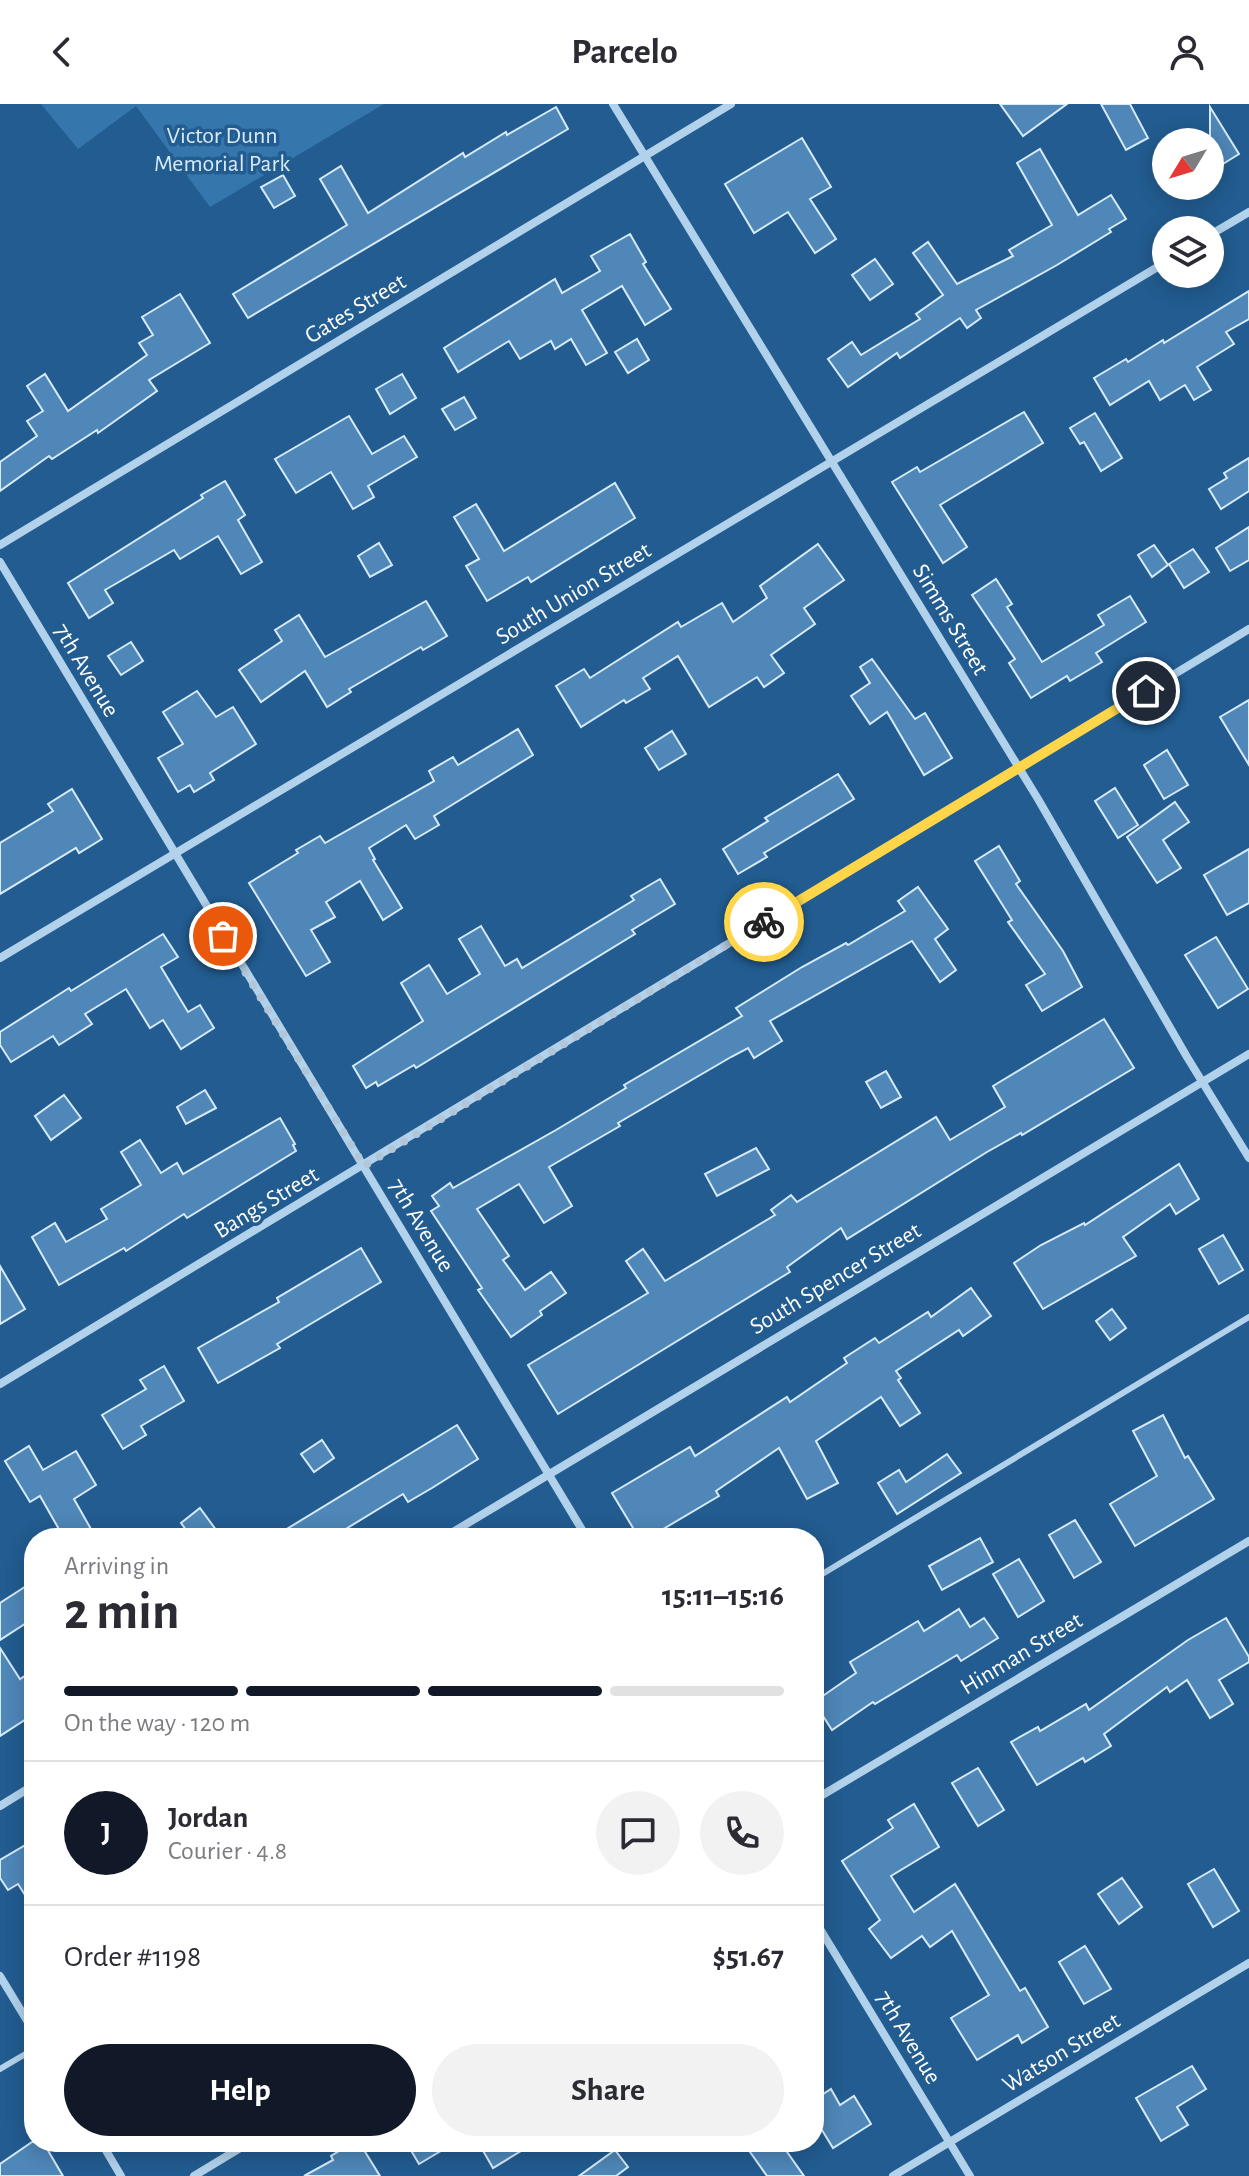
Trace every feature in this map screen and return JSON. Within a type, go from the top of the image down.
[{"type":"street","name":"Simms Street","points":[[613,104],[1018,767],[1249,1158]]},
{"type":"street","name":"Gates Street","points":[[0,545],[731,104]]},
{"type":"street","points":[[1224,227],[1249,212]]},
{"type":"street","name":"South Union Street","points":[[0,958],[1152,270]]},
{"type":"street","name":"7th Avenue","points":[[0,562],[581,1528]]},
{"type":"street","name":"Bangs Street","points":[[0,1384],[1249,629]]},
{"type":"street","name":"South Spencer Street","points":[[459,1528],[1249,1054]]},
{"type":"street","name":"Hinman Street","points":[[824,1794],[1249,1541]]},
{"type":"street","points":[[0,1806],[24,1791]]},
{"type":"street","name":"7th Avenue","points":[[824,1936],[970,2176]]},
{"type":"street","name":"Watson Street","points":[[893,2176],[1249,1963]]},
{"type":"street","points":[[0,1976],[24,2016]]},
{"type":"street","points":[[107,2152],[121,2176]]},
{"type":"street","points":[[194,2176],[234,2152]]},
{"type":"lane","points":[[824,1573],[1249,1317]]},
{"type":"lane","points":[[0,2069],[24,2055]]},
{"type":"green space","name":"Victor Dunn Memorial Park","points":[[41,104],[384,104],[210,207],[136,106],[78,149]]},
{"type":"building","points":[[1000,104],[1067,104],[1023,136]]},
{"type":"building","points":[[1101,104],[1130,104],[1148,138],[1126,150]]},
{"type":"building","points":[[556,107],[568,129],[248,318],[233,294],[347,225],[320,179],[341,166],[368,213],[463,153],[465,157]]},
{"type":"building","points":[[1210,107],[1223,128],[1210,128]]},
{"type":"building","points":[[1224,130],[1239,154],[1224,163]]},
{"type":"building","points":[[802,138],[831,187],[810,199],[836,239],[815,253],[788,212],[754,233],[725,184]]},
{"type":"building","points":[[1040,149],[1078,215],[1111,195],[1126,219],[1109,229],[1111,232],[1057,265],[976,310],[981,318],[967,328],[960,318],[900,358],[897,353],[848,387],[828,359],[852,342],[861,355],[920,319],[916,314],[943,295],[913,253],[928,242],[957,284],[1013,256],[1009,250],[1052,225],[1017,163]]},
{"type":"building","points":[[283,175],[295,196],[274,208],[261,187]]},
{"type":"building","points":[[630,234],[646,262],[643,264],[671,309],[645,325],[622,286],[582,310],[607,353],[586,365],[571,339],[555,349],[551,341],[520,359],[509,341],[458,372],[444,348],[555,279],[562,293],[600,271],[591,256]]},
{"type":"building","points":[[875,259],[893,284],[870,300],[852,275]]},
{"type":"building","points":[[1249,291],[1249,319],[1226,332],[1234,344],[1197,367],[1211,390],[1194,400],[1185,385],[1160,400],[1149,381],[1110,405],[1094,378],[1163,340],[1164,343]]},
{"type":"building","points":[[180,294],[210,343],[149,380],[157,391],[98,433],[97,430],[52,459],[49,456],[0,491],[0,462],[37,436],[27,421],[43,411],[27,386],[45,374],[68,411],[147,355],[139,343],[153,335],[142,317]]},
{"type":"building","points":[[637,339],[649,360],[628,373],[615,352]]},
{"type":"building","points":[[402,374],[416,398],[390,414],[376,389]]},
{"type":"building","points":[[464,397],[476,418],[455,430],[442,409]]},
{"type":"building","points":[[1024,412],[1043,443],[940,505],[967,547],[943,563],[892,482],[917,467],[920,472]]},
{"type":"building","points":[[1095,413],[1122,458],[1101,471],[1084,442],[1080,444],[1070,428]]},
{"type":"building","points":[[349,416],[372,454],[404,436],[417,457],[368,486],[374,497],[353,509],[331,472],[296,493],[275,459]]},
{"type":"building","points":[[1249,458],[1249,491],[1221,509],[1209,489],[1227,478],[1224,473]]},
{"type":"building","points":[[225,481],[245,515],[238,520],[262,562],[241,574],[218,536],[180,559],[174,550],[105,590],[113,603],[89,618],[68,583]]},
{"type":"building","points":[[615,483],[635,518],[531,582],[528,577],[487,601],[466,566],[479,559],[454,517],[476,504],[504,551]]},
{"type":"building","points":[[1249,527],[1249,560],[1230,571],[1216,548]]},
{"type":"building","points":[[379,543],[392,565],[370,577],[358,556]]},
{"type":"building","points":[[818,544],[844,580],[804,608],[815,624],[771,655],[784,673],[764,687],[757,677],[709,707],[678,656],[643,678],[650,689],[626,703],[624,700],[581,727],[556,686],[584,669],[590,678],[678,622],[681,627],[722,603],[733,622],[767,598],[760,586]]},
{"type":"building","points":[[1154,545],[1168,565],[1152,577],[1138,555]]},
{"type":"building","points":[[1193,549],[1209,572],[1184,588],[1169,564]]},
{"type":"building","points":[[996,579],[1012,604],[1007,607],[1042,662],[1104,625],[1098,615],[1130,596],[1146,622],[1096,653],[1102,662],[1070,681],[1067,676],[1031,698],[1009,663],[1015,659],[972,595]]},
{"type":"building","points":[[426,601],[447,636],[423,650],[421,647],[349,689],[351,692],[327,707],[305,671],[261,702],[239,670],[282,641],[275,630],[299,615],[325,657]]},
{"type":"building","points":[[131,642],[143,661],[121,675],[108,656]]},
{"type":"building","points":[[872,659],[915,719],[925,713],[952,758],[924,775],[887,712],[870,724],[851,696],[870,683],[860,667]]},
{"type":"building","points":[[197,691],[216,717],[233,707],[256,744],[210,773],[214,780],[194,792],[190,785],[178,792],[158,758],[183,744],[163,712]]},
{"type":"building","points":[[1249,700],[1249,765],[1220,717]]},
{"type":"building","points":[[518,729],[533,755],[434,816],[439,825],[415,839],[406,825],[369,848],[402,908],[383,920],[360,881],[326,902],[335,917],[311,930],[330,962],[306,976],[249,883],[320,836],[325,843],[434,781],[429,771],[453,757],[458,765]]},
{"type":"building","points":[[672,731],[686,754],[659,770],[645,748]]},
{"type":"building","points":[[1167,750],[1188,785],[1164,799],[1144,765]]},
{"type":"building","points":[[838,774],[854,799],[764,853],[767,857],[738,874],[723,849],[768,821],[765,818]]},
{"type":"building","points":[[1115,788],[1138,825],[1118,838],[1095,801]]},
{"type":"building","points":[[72,789],[102,839],[79,853],[76,848],[0,894],[0,843],[53,811],[48,804]]},
{"type":"building","points":[[1175,802],[1189,822],[1163,840],[1181,868],[1157,883],[1127,837]]},
{"type":"building","points":[[999,846],[1020,881],[1016,884],[1063,951],[1082,987],[1042,1011],[1026,985],[1045,974],[1008,922],[1012,920],[975,861]]},
{"type":"building","points":[[1249,849],[1249,903],[1227,915],[1204,875]]},
{"type":"building","points":[[660,879],[675,904],[632,930],[635,934],[416,1068],[414,1065],[378,1086],[376,1082],[366,1088],[353,1066],[423,1021],[401,983],[429,965],[447,994],[480,974],[459,939],[481,926],[505,966],[517,959],[522,968],[634,900],[631,896]]},
{"type":"building","points":[[918,887],[948,929],[935,939],[956,970],[940,982],[912,941],[770,1021],[782,1041],[754,1058],[748,1048],[731,1057],[549,1167],[572,1206],[544,1223],[519,1184],[477,1209],[509,1256],[503,1260],[525,1290],[551,1272],[566,1293],[511,1337],[478,1290],[482,1288],[431,1211],[439,1206],[432,1196],[450,1183],[453,1188],[556,1130],[626,1088],[624,1085],[742,1016],[736,1008],[802,967],[846,943],[848,945],[905,911],[898,901]]},
{"type":"building","points":[[163,934],[178,957],[161,967],[188,1012],[200,1005],[214,1028],[181,1049],[163,1020],[150,1028],[126,989],[85,1014],[92,1024],[59,1045],[53,1036],[11,1062],[0,1045],[0,1032]]},
{"type":"building","points":[[1216,937],[1248,989],[1218,1008],[1185,955]]},
{"type":"building","points":[[1104,1019],[1134,1068],[1022,1135],[987,1152],[847,1239],[841,1228],[787,1267],[790,1272],[558,1414],[528,1365],[648,1293],[626,1261],[643,1249],[665,1281],[775,1215],[771,1210],[791,1195],[797,1202],[936,1117],[950,1140],[1005,1107],[993,1086]]},
{"type":"building","points":[[886,1071],[901,1097],[881,1108],[866,1082]]},
{"type":"building","points":[[205,1090],[216,1108],[186,1124],[177,1107]]},
{"type":"building","points":[[64,1095],[81,1118],[51,1140],[35,1116]]},
{"type":"building","points":[[280,1118],[296,1151],[187,1218],[184,1214],[126,1251],[124,1248],[59,1285],[32,1237],[55,1223],[66,1242],[107,1219],[101,1209],[141,1185],[121,1152],[140,1140],[161,1173],[177,1163],[183,1174]]},
{"type":"building","points":[[756,1148],[769,1169],[717,1196],[705,1174]]},
{"type":"building","points":[[1179,1164],[1199,1199],[1176,1214],[1170,1204],[1123,1237],[1136,1256],[1043,1309],[1014,1263],[1041,1245],[1085,1225]]},
{"type":"building","points":[[1223,1235],[1243,1270],[1219,1284],[1199,1249]]},
{"type":"building","points":[[361,1248],[381,1282],[277,1344],[280,1348],[218,1383],[198,1348],[279,1302],[277,1298]]},
{"type":"building","points":[[0,1266],[25,1309],[0,1324]]},
{"type":"building","points":[[971,1288],[991,1316],[963,1336],[959,1330],[896,1371],[901,1378],[898,1380],[920,1413],[900,1426],[881,1397],[816,1441],[838,1483],[807,1499],[779,1448],[716,1491],[719,1496],[665,1528],[633,1528],[612,1493],[690,1447],[695,1456],[787,1397],[790,1402],[847,1363],[844,1358],[875,1338],[879,1343],[928,1312],[931,1317]]},
{"type":"building","points":[[1112,1309],[1126,1328],[1110,1340],[1096,1321]]},
{"type":"building","points":[[164,1366],[184,1401],[141,1426],[146,1435],[123,1449],[102,1415],[146,1389],[140,1380]]},
{"type":"building","points":[[1163,1415],[1185,1458],[1188,1456],[1214,1499],[1135,1546],[1110,1504],[1157,1476],[1133,1431]]},
{"type":"building","points":[[457,1425],[478,1459],[408,1502],[403,1494],[347,1528],[288,1528]]},
{"type":"building","points":[[322,1440],[334,1458],[314,1472],[301,1454]]},
{"type":"building","points":[[29,1446],[43,1470],[76,1451],[96,1485],[74,1499],[90,1528],[58,1528],[40,1496],[30,1502],[5,1461]]},
{"type":"building","points":[[947,1454],[961,1473],[897,1514],[878,1483],[899,1470],[906,1482]]},
{"type":"building","points":[[200,1508],[215,1528],[185,1528],[181,1523]]},
{"type":"building","points":[[1075,1520],[1101,1562],[1074,1578],[1049,1535]]},
{"type":"building","points":[[980,1538],[993,1562],[942,1590],[929,1566]]},
{"type":"building","points":[[1019,1559],[1044,1601],[1018,1617],[993,1574]]},
{"type":"building","points":[[24,1587],[24,1624],[0,1640],[0,1603]]},
{"type":"building","points":[[959,1609],[970,1627],[984,1618],[998,1638],[961,1661],[957,1655],[875,1704],[873,1702],[832,1730],[824,1718],[824,1695],[856,1673],[850,1662],[918,1621],[924,1631]]},
{"type":"building","points":[[1226,1618],[1249,1657],[1249,1662],[1219,1680],[1233,1704],[1210,1718],[1187,1680],[1170,1692],[1167,1687],[1104,1734],[1111,1746],[1085,1762],[1083,1758],[1037,1785],[1011,1742],[1038,1727],[1040,1731],[1086,1704],[1089,1710],[1188,1640]]},
{"type":"building","points":[[0,1648],[20,1679],[24,1676],[24,1720],[0,1736]]},
{"type":"building","points":[[978,1768],[1004,1810],[978,1826],[952,1783]]},
{"type":"building","points":[[914,1804],[939,1847],[891,1876],[914,1912],[955,1884],[1020,1991],[1025,1988],[1048,2027],[1022,2043],[1018,2035],[977,2060],[951,2018],[989,1995],[952,1931],[930,1947],[922,1936],[891,1958],[869,1929],[880,1920],[842,1861],[893,1828],[888,1820]]},
{"type":"building","points":[[24,1846],[24,1893],[18,1884],[8,1890],[0,1878],[0,1860]]},
{"type":"building","points":[[1214,1869],[1239,1911],[1213,1927],[1188,1884]]},
{"type":"building","points":[[1122,1878],[1142,1907],[1119,1924],[1098,1894]]},
{"type":"building","points":[[1085,1946],[1111,1989],[1084,2004],[1059,1962]]},
{"type":"building","points":[[1192,2066],[1206,2089],[1177,2107],[1188,2125],[1161,2141],[1136,2098]]},
{"type":"building","points":[[831,2089],[840,2105],[854,2096],[871,2124],[833,2148],[824,2133],[824,2094]]},
{"type":"building","points":[[24,2148],[24,2152],[49,2152],[63,2176],[0,2176],[0,2164]]},
{"type":"building","points":[[338,2152],[365,2152],[380,2176],[304,2176],[333,2160],[331,2156]]},
{"type":"building","points":[[412,2152],[439,2152],[419,2164]]},
{"type":"building","points":[[484,2152],[519,2152],[493,2168]]},
{"type":"building","points":[[612,2152],[617,2152],[628,2167],[616,2176],[579,2176]]},
{"type":"building","points":[[750,2152],[787,2152],[804,2176],[767,2176]]},
{"type":"way so far","points":[[223,936],[364,1166],[764,922]]},
{"type":"route","points":[[764,922],[1146,691]]}]
